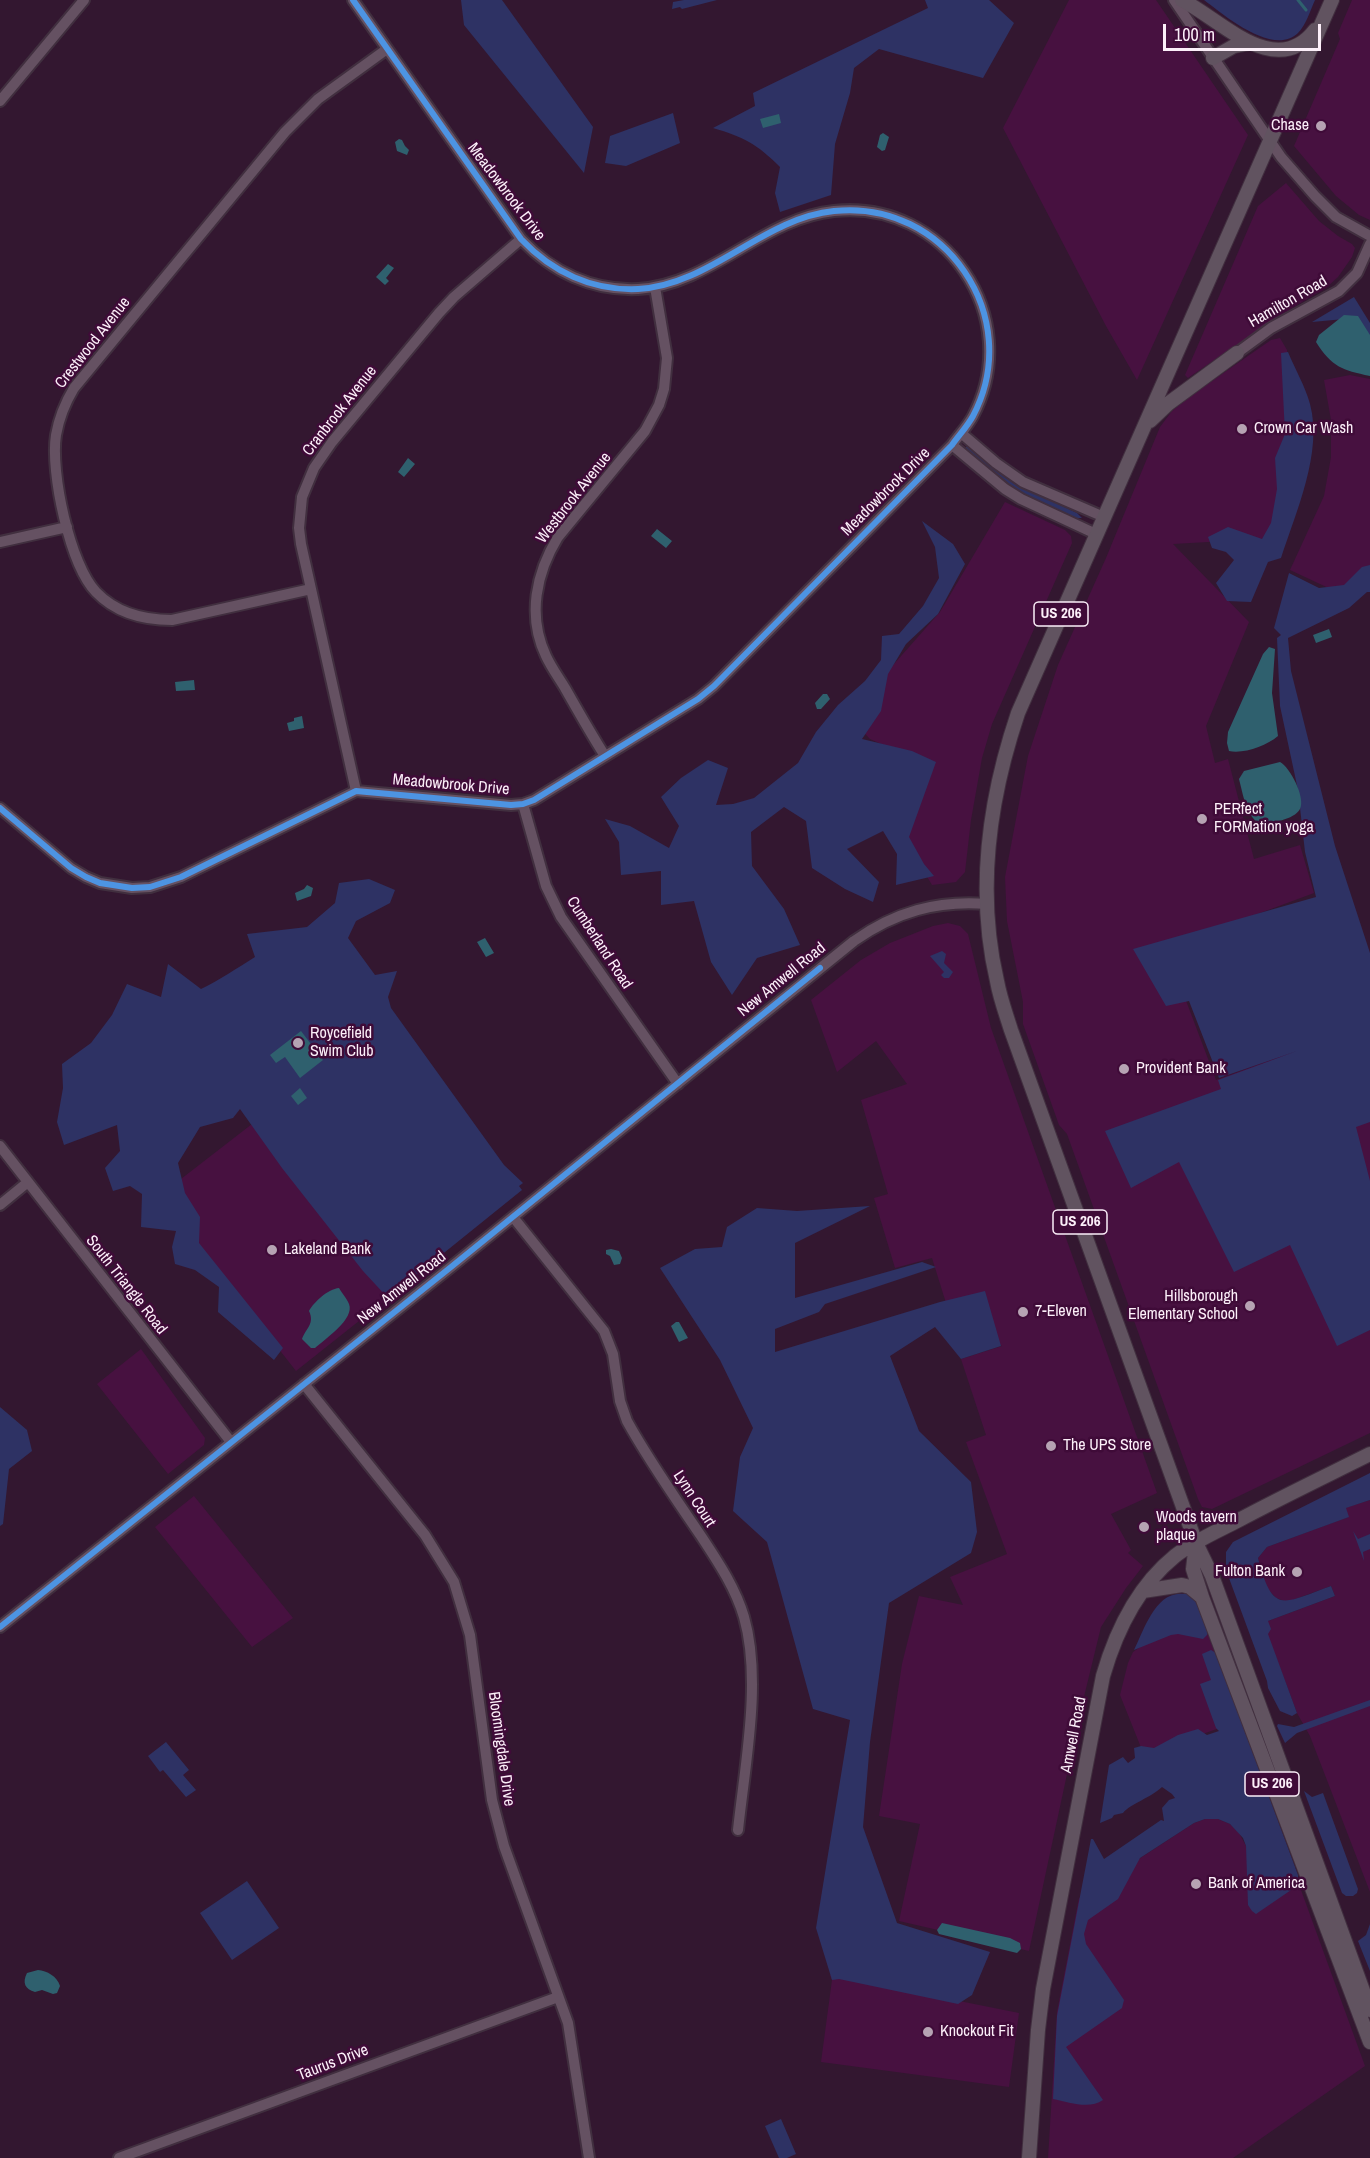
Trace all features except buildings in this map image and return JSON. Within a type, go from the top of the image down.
[{"type":"main road","points":[[1182,0],[1250,43],[1276,51],[1296,47],[1312,34],[1323,18]]},
{"type":"main road","name":"US 206","points":[[1332,0],[1018,713],[993,803],[987,904],[996,979],[1011,1030],[1196,1543],[1212,1576],[1370,2010]]},
{"type":"main road","points":[[1213,58],[1234,46],[1250,43]]},
{"type":"main road","points":[[1144,426],[1169,403],[1237,353]]},
{"type":"main road","name":"Amwell Road","points":[[1029,2158],[1043,1989],[1103,1676],[1112,1648],[1143,1591],[1174,1557],[1281,1498],[1370,1454]]},
{"type":"main road","name":"US 206","points":[[1196,1543],[1193,1569],[1202,1597],[1370,2042]]},
{"type":"main road","points":[[1143,1591],[1182,1585],[1190,1587],[1202,1597]]},
{"type":"street","points":[[0,101],[84,0]]},
{"type":"street","name":"Meadowbrook Drive","points":[[353,0],[522,239],[557,269],[590,283],[624,289],[655,287],[683,279],[782,227],[816,214],[834,211],[867,211],[886,214],[909,223],[936,240],[958,262],[974,285],[986,317],[989,351],[984,387],[974,415],[952,445],[714,686],[698,699],[534,800],[523,804],[511,805],[356,791]]},
{"type":"street","points":[[1174,0],[1269,142],[1324,206],[1336,217],[1370,236]]},
{"type":"street","name":"Crestwood Avenue","points":[[311,589],[186,618],[156,620],[139,617],[111,604],[88,583],[77,560],[67,527],[58,483],[55,450],[60,420],[74,388],[285,132],[318,99],[387,49]]},
{"type":"street","name":"Cranbrook Avenue","points":[[356,791],[301,544],[302,497],[317,462],[439,313],[454,297],[522,239]]},
{"type":"street","name":"Hamilton Road","points":[[1237,353],[1271,328],[1339,291],[1357,273],[1370,244]]},
{"type":"street","name":"Westbrook Avenue","points":[[605,756],[546,656],[538,629],[535,603],[542,570],[553,545],[645,431],[659,405],[664,389],[667,358],[655,287]]},
{"type":"street","points":[[961,433],[996,463],[1023,482],[1104,517]]},
{"type":"street","name":"Meadowbrook Drive","points":[[952,445],[996,482],[1021,499],[1096,534]]},
{"type":"street","points":[[0,542],[67,527]]},
{"type":"street","points":[[0,808],[71,868],[100,883],[132,888],[150,887],[181,877],[356,791]]},
{"type":"street","name":"Cumberland Road","points":[[523,804],[546,886],[561,917],[678,1084]]},
{"type":"street","name":"New Amwell Road","points":[[0,1627],[872,928],[914,910],[952,903],[987,904]]},
{"type":"street","name":"South Triangle Road","points":[[0,1146],[231,1442]]},
{"type":"street","points":[[0,1205],[28,1182]]},
{"type":"street","name":"Lynn Court","points":[[513,1217],[604,1331],[613,1354],[620,1401],[627,1421],[719,1564],[738,1601],[748,1633],[752,1675],[738,1830]]},
{"type":"street","name":"Bloomingdale Drive","points":[[304,1383],[425,1534],[454,1582],[470,1635],[497,1824],[568,2023],[589,2158]]},
{"type":"street","name":"Taurus Drive","points":[[119,2158],[558,1997]]},
{"type":"shaded area","points":[[461,0],[502,0],[593,127],[584,173],[464,25]]},
{"type":"shaded area","points":[[717,0],[682,9],[680,7],[672,9],[673,2]]},
{"type":"shaded area","points":[[925,0],[989,0],[1014,23],[983,78],[879,49],[854,68],[850,93],[835,144],[831,195],[780,212],[775,193],[780,167],[750,142],[713,128],[755,106],[753,93],[928,8]]},
{"type":"shaded area","points":[[1069,0],[1156,0],[1248,135],[1137,380],[1106,326],[1003,128]]},
{"type":"shaded area","points":[[1204,0],[1315,0],[1301,30],[1288,39],[1276,40],[1249,31]]},
{"type":"shaded area","points":[[1352,0],[1370,0],[1370,220],[1359,215],[1336,196],[1294,146],[1340,39],[1338,33]]},
{"type":"shaded area","points":[[673,113],[680,143],[626,166],[605,163],[610,136]]},
{"type":"shaded area","points":[[779,114],[781,123],[763,128],[760,119]]},
{"type":"shaded area","points":[[883,133],[889,137],[885,150],[882,151],[877,147],[880,135]]},
{"type":"shaded area","points":[[399,139],[409,150],[407,155],[397,151],[395,142]]},
{"type":"shaded area","points":[[1286,183],[1319,221],[1352,244],[1355,248],[1352,257],[1338,277],[1327,287],[1282,314],[1188,378],[1185,375],[1258,206]]},
{"type":"shaded area","points":[[388,264],[394,268],[386,278],[389,281],[385,285],[376,277]]},
{"type":"shaded area","points":[[1354,297],[1370,323],[1370,343],[1355,318],[1312,322]]},
{"type":"shaded area","points":[[1344,315],[1358,316],[1370,335],[1370,376],[1338,366],[1327,357],[1316,342],[1319,335]]},
{"type":"shaded area","points":[[1280,338],[1287,350],[1288,444],[1278,538],[1173,544],[1249,622],[1206,726],[1215,763],[1228,759],[1254,859],[1300,845],[1314,893],[1155,952],[1185,998],[1216,1080],[1355,1029],[1370,1071],[1370,1433],[1212,1509],[1202,1507],[1198,1499],[1067,1134],[1059,1125],[1023,1024],[1023,1002],[1007,921],[1005,877],[1028,756],[1058,665],[1106,558],[1160,427],[1172,411],[1186,399],[1271,340]]},
{"type":"shaded area","points":[[1288,352],[1308,397],[1313,423],[1313,442],[1306,482],[1281,558],[1268,562],[1251,602],[1227,601],[1216,583],[1234,560],[1226,552],[1212,548],[1208,537],[1228,527],[1262,539],[1271,523],[1277,489],[1275,458],[1285,434],[1281,353]]},
{"type":"shaded area","points":[[1350,375],[1370,379],[1370,576],[1335,591],[1290,570],[1324,496],[1331,457],[1331,420],[1324,380]]},
{"type":"shaded area","points":[[969,446],[1014,483],[1077,513],[1082,518],[1076,518],[1015,490],[965,450]]},
{"type":"shaded area","points":[[408,458],[415,464],[404,477],[398,472]]},
{"type":"shaded area","points":[[1005,502],[1065,530],[1071,536],[1072,543],[992,724],[982,758],[965,872],[956,882],[932,885],[904,838],[931,766],[870,739],[848,716],[940,612]]},
{"type":"shaded area","points":[[922,521],[953,544],[965,564],[938,614],[906,644],[888,674],[881,711],[862,739],[912,751],[936,762],[909,837],[924,864],[934,876],[896,885],[897,854],[883,831],[847,849],[879,882],[873,902],[845,889],[812,868],[806,821],[784,807],[751,832],[752,866],[784,909],[800,945],[757,958],[732,995],[711,962],[694,901],[661,905],[661,871],[621,875],[619,842],[605,819],[630,826],[669,848],[679,826],[661,797],[681,778],[708,760],[728,768],[716,805],[733,804],[754,798],[798,763],[816,732],[838,705],[865,681],[881,660],[882,636],[899,634],[923,606],[939,578],[935,547]]},
{"type":"shaded area","points":[[657,529],[672,541],[666,548],[651,536]]},
{"type":"shaded area","points":[[1370,565],[1370,592],[1367,592],[1349,608],[1288,638],[1291,671],[1335,846],[1370,953],[1370,1122],[1356,1127],[1370,1181],[1370,1330],[1337,1346],[1290,1245],[1234,1272],[1179,1162],[1131,1188],[1105,1131],[1221,1089],[1218,1080],[1297,1051],[1219,1078],[1189,1001],[1166,1006],[1133,949],[1316,897],[1305,852],[1298,790],[1280,706],[1277,638],[1281,635],[1274,628],[1289,573],[1319,588],[1344,585],[1362,567]]},
{"type":"shaded area","points":[[1329,629],[1332,637],[1316,643],[1313,635]]},
{"type":"shaded area","points":[[1269,647],[1275,649],[1272,693],[1278,736],[1255,748],[1229,751],[1228,732],[1263,654]]},
{"type":"shaded area","points":[[194,680],[195,690],[176,691],[175,682]]},
{"type":"shaded area","points":[[823,694],[827,694],[830,699],[821,709],[817,709],[815,703]]},
{"type":"shaded area","points":[[302,716],[304,728],[289,731],[287,723]]},
{"type":"shaded area","points":[[1280,762],[1296,783],[1301,798],[1300,809],[1288,818],[1260,824],[1248,810],[1239,779],[1244,771]]},
{"type":"shaded area","points":[[369,879],[395,890],[390,903],[356,921],[348,938],[375,975],[397,971],[388,997],[391,1008],[504,1165],[523,1183],[519,1186],[522,1190],[388,1298],[363,1271],[282,1168],[240,1109],[233,1118],[200,1127],[178,1163],[185,1193],[200,1217],[199,1243],[283,1348],[274,1360],[218,1312],[219,1287],[195,1270],[175,1264],[172,1247],[176,1231],[141,1227],[142,1194],[130,1186],[113,1191],[105,1168],[120,1151],[117,1125],[64,1145],[57,1122],[63,1088],[62,1064],[91,1043],[112,1015],[127,984],[161,997],[168,964],[201,989],[255,957],[247,934],[307,927],[335,903],[339,883]]},
{"type":"shaded area","points":[[307,885],[313,888],[311,896],[297,901],[295,893]]},
{"type":"shaded area","points":[[948,923],[960,926],[968,934],[991,1028],[1157,1493],[1111,1514],[1131,1550],[1128,1553],[1143,1566],[1101,1627],[1029,1951],[899,1921],[920,1824],[879,1816],[902,1664],[919,1596],[963,1605],[950,1577],[1007,1554],[966,1442],[986,1435],[961,1359],[1002,1346],[946,1303],[932,1258],[895,1268],[874,1198],[888,1194],[861,1100],[907,1084],[876,1041],[837,1072],[811,1000],[861,960],[890,943],[933,926]]},
{"type":"shaded area","points":[[485,938],[494,953],[486,957],[477,942]]},
{"type":"shaded area","points":[[942,951],[946,954],[944,963],[953,972],[949,978],[941,975],[944,972],[930,956]]},
{"type":"shaded area","name":"Roycefield Swim Club","points":[[301,1031],[323,1060],[300,1078],[285,1057],[276,1063],[270,1055]]},
{"type":"shaded area","points":[[300,1088],[307,1098],[298,1105],[291,1096]]},
{"type":"shaded area","points":[[252,1124],[388,1298],[296,1371],[159,1196]]},
{"type":"shaded area","points":[[870,1206],[795,1243],[795,1298],[922,1262],[936,1267],[825,1304],[819,1312],[775,1329],[775,1352],[940,1302],[985,1291],[1001,1346],[961,1359],[935,1327],[890,1356],[919,1431],[971,1482],[977,1532],[971,1553],[889,1603],[870,1742],[863,1827],[897,1923],[990,1952],[972,1995],[958,2004],[839,1979],[832,1980],[816,1928],[850,1720],[813,1709],[767,1542],[733,1511],[740,1457],[753,1428],[720,1360],[660,1268],[695,1249],[722,1247],[727,1227],[757,1208],[797,1211]]},
{"type":"shaded area","points":[[606,1250],[619,1251],[622,1258],[620,1264],[614,1265],[610,1256],[606,1254]]},
{"type":"shaded area","points":[[339,1288],[349,1304],[348,1316],[332,1334],[315,1348],[311,1348],[302,1339],[311,1319],[309,1311],[322,1296]]},
{"type":"shaded area","points":[[679,1322],[688,1338],[679,1342],[671,1326]]},
{"type":"shaded area","points":[[141,1349],[205,1438],[204,1445],[168,1474],[97,1384]]},
{"type":"shaded area","points":[[0,1407],[27,1430],[32,1451],[9,1469],[3,1524],[0,1526]]},
{"type":"shaded area","points":[[1370,1473],[1370,1500],[1346,1508],[1349,1517],[1267,1547],[1258,1558],[1263,1577],[1275,1597],[1291,1600],[1331,1586],[1335,1596],[1268,1621],[1271,1629],[1268,1634],[1297,1713],[1292,1716],[1280,1711],[1268,1688],[1226,1570],[1226,1552],[1233,1542]]},
{"type":"shaded area","points":[[194,1496],[293,1618],[252,1647],[155,1527]]},
{"type":"shaded area","points":[[1370,1500],[1370,1892],[1310,1736],[1297,1713],[1267,1634],[1268,1621],[1335,1596],[1331,1586],[1287,1602],[1276,1598],[1266,1587],[1258,1558],[1267,1547],[1348,1517],[1345,1508]]},
{"type":"shaded area","points":[[1353,1531],[1358,1539],[1370,1534],[1370,1549],[1363,1552],[1364,1561]]},
{"type":"shaded area","points":[[1185,1591],[1196,1601],[1208,1632],[1207,1635],[1203,1639],[1178,1634],[1171,1635],[1134,1650],[1152,1613],[1166,1598],[1174,1594],[1184,1594]]},
{"type":"shaded area","points":[[1174,1631],[1200,1638],[1208,1634],[1239,1721],[1144,1755],[1120,1695],[1133,1652],[1147,1642]]},
{"type":"shaded area","points":[[1211,1650],[1216,1653],[1298,1875],[1298,1882],[1294,1888],[1256,1914],[1252,1911],[1248,1905],[1246,1846],[1243,1838],[1230,1824],[1218,1819],[1205,1819],[1194,1823],[1140,1858],[1118,1899],[1088,1920],[1084,1934],[1086,1944],[1124,2000],[1122,2008],[1066,2047],[1103,2100],[1085,2105],[1053,2099],[1057,2016],[1091,1839],[1104,1859],[1161,1820],[1164,1821],[1162,1808],[1169,1800],[1175,1798],[1162,1787],[1123,1813],[1100,1823],[1109,1765],[1123,1757],[1128,1763],[1135,1758],[1134,1748],[1141,1746],[1154,1748],[1178,1735],[1198,1729],[1207,1735],[1219,1731],[1200,1684],[1211,1680],[1202,1654]]},
{"type":"shaded area","points":[[1370,1700],[1370,1706],[1297,1733],[1285,1743],[1277,1726],[1278,1724],[1294,1727]]},
{"type":"shaded area","points":[[166,1742],[189,1770],[183,1775],[196,1790],[186,1797],[163,1770],[160,1772],[148,1756]]},
{"type":"shaded area","points":[[1304,1791],[1312,1797],[1323,1793],[1358,1889],[1353,1896],[1346,1896],[1342,1893]]},
{"type":"shaded area","points":[[1205,1819],[1218,1819],[1230,1824],[1239,1833],[1246,1846],[1297,1879],[1365,2066],[1233,2158],[1048,2158],[1057,2012],[1079,1898],[1194,1823]]},
{"type":"shaded area","points":[[247,1881],[279,1928],[232,1960],[200,1913]]},
{"type":"shaded area","points":[[942,1923],[1010,1938],[1020,1943],[1021,1949],[1017,1953],[939,1934],[937,1930]]},
{"type":"shaded area","points":[[1370,1924],[1370,1971],[1358,1941],[1366,1935]]},
{"type":"shaded area","points":[[38,1970],[57,1979],[60,1986],[57,1993],[42,1990],[35,1992],[27,1987],[25,1980],[27,1973]]},
{"type":"shaded area","points":[[830,1975],[1019,2013],[1009,2087],[821,2062],[832,1980]]},
{"type":"shaded area","points":[[781,2119],[796,2154],[787,2158],[779,2158],[765,2126]]},
{"type":"waterway","points":[[1298,0],[1306,10]]},
{"type":"cycle path","points":[[0,808],[71,868],[100,883],[132,888],[150,887],[181,877],[356,791],[511,805],[534,800],[698,699],[714,686],[952,445],[973,416],[987,378],[989,341],[981,304],[965,272],[940,244],[910,224],[874,212],[834,211],[808,216],[784,226],[689,276],[664,285],[621,289],[589,283],[574,277],[546,261],[521,239],[353,0]]},
{"type":"cycle path","points":[[0,1627],[451,1267],[820,968]]},
{"type":"place","name":"Chase","points":[[1321,126]]},
{"type":"place","name":"Crown Car Wash","points":[[1242,429]]},
{"type":"place","name":"PERfect FORMation yoga","points":[[1202,819]]},
{"type":"place","name":"Roycefield Swim Club","points":[[298,1043]]},
{"type":"place","name":"Provident Bank","points":[[1124,1069]]},
{"type":"place","name":"Lakeland Bank","points":[[272,1250]]},
{"type":"place","name":"Hillsborough Elementary School","points":[[1250,1306]]},
{"type":"place","name":"7-Eleven","points":[[1023,1312]]},
{"type":"place","name":"The UPS Store","points":[[1051,1446]]},
{"type":"place","name":"Woods tavern plaque","points":[[1144,1527]]},
{"type":"place","name":"Fulton Bank","points":[[1297,1572]]},
{"type":"place","name":"Bank of America","points":[[1196,1884]]},
{"type":"place","name":"Knockout Fit","points":[[928,2032]]}]
